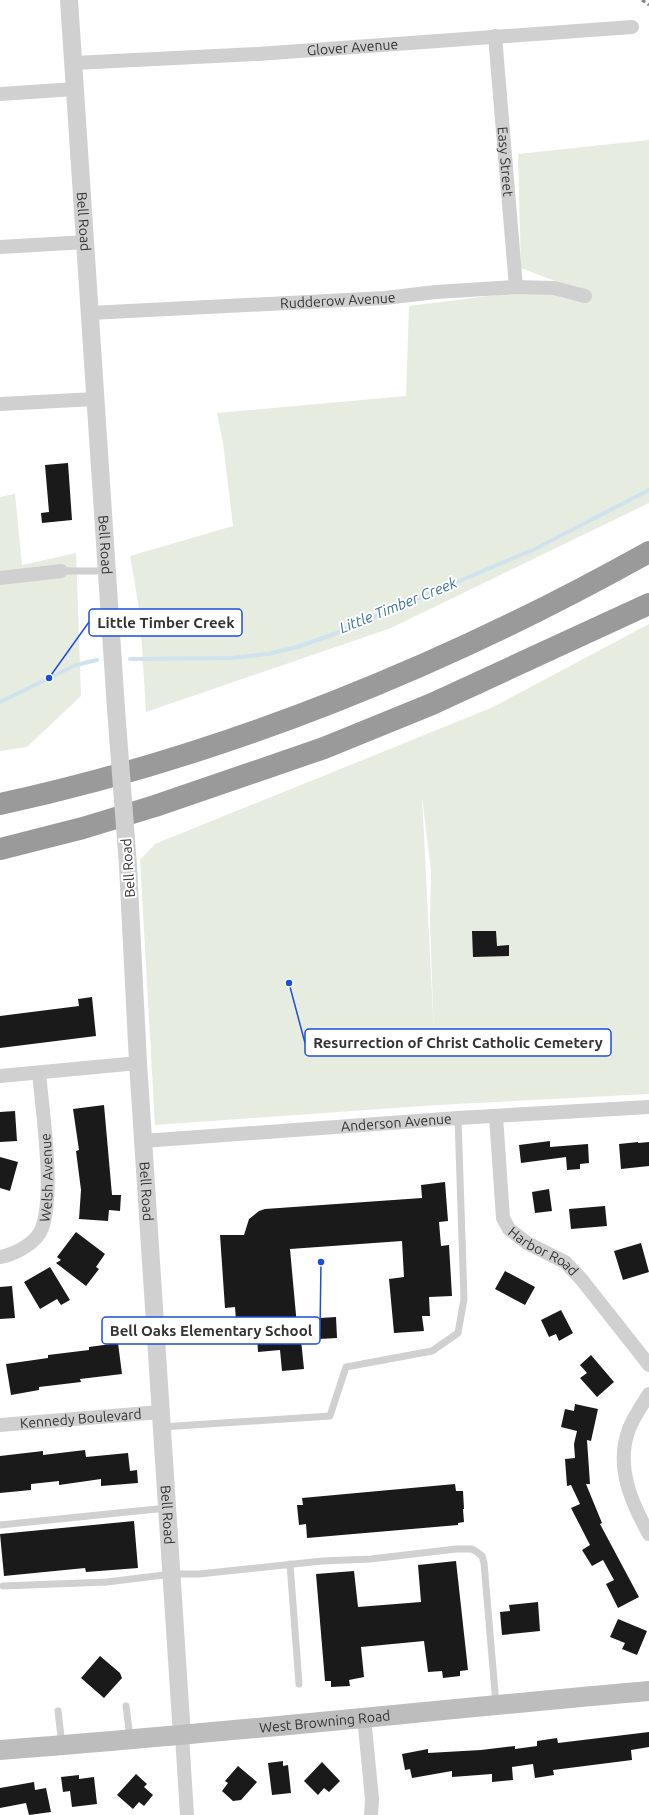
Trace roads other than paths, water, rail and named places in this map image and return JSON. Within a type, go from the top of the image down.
[{"type":"highway","points":[[0,804],[69,788],[160,762],[311,710],[416,668],[491,634],[582,589],[649,552]]},
{"type":"highway","points":[[556,647],[649,593]]},
{"type":"highway","points":[[0,849],[98,824],[324,748],[432,704],[649,604]]},
{"type":"main road","name":"West Browning Road","points":[[0,1750],[182,1736],[496,1704],[649,1691]]},
{"type":"street","name":"Bell Road","points":[[69,0],[116,709],[128,866],[138,1063],[182,1736]]},
{"type":"street","name":"Glover Avenue","points":[[74,63],[258,54],[632,27]]},
{"type":"street","name":"Easy Street","points":[[494,36],[516,287]]},
{"type":"street","points":[[0,94],[75,89]]},
{"type":"street","points":[[0,248],[86,242]]},
{"type":"street","name":"Rudderow Avenue","points":[[90,313],[385,298],[436,292],[516,287],[554,288],[585,296]]},
{"type":"street","points":[[0,404],[95,398]]},
{"type":"street","points":[[0,578],[61,571]]},
{"type":"street","points":[[0,1076],[138,1063]]},
{"type":"street","name":"Welsh Avenue","points":[[0,1257],[29,1244],[39,1234],[46,1214],[48,1188],[39,1073]]},
{"type":"street","name":"Anderson Avenue","points":[[143,1141],[458,1118],[649,1107]]},
{"type":"street","name":"Harbor Road","points":[[496,1116],[503,1218],[509,1229],[527,1243],[564,1262],[582,1280],[649,1365]]},
{"type":"street","points":[[649,1394],[636,1413],[628,1430],[625,1465],[625,1478],[634,1508],[649,1534]]},
{"type":"street","name":"Kennedy Boulevard","points":[[0,1425],[162,1420]]},
{"type":"street","points":[[364,1717],[372,1799],[371,1815]]},
{"type":"street","points":[[182,1736],[186,1815]]},
{"type":"lane","points":[[61,571],[107,571]]},
{"type":"lane","points":[[162,1420],[330,1416],[346,1367],[432,1351],[458,1332],[464,1300],[458,1118]]},
{"type":"lane","points":[[0,1525],[167,1508]]},
{"type":"lane","points":[[3,1586],[107,1582],[172,1574],[199,1574],[322,1561],[371,1559],[456,1549],[472,1549],[482,1556],[484,1563],[488,1632],[496,1704]]},
{"type":"lane","points":[[290,1564],[299,1684]]},
{"type":"lane","points":[[126,1706],[130,1740]]},
{"type":"lane","points":[[58,1711],[62,1745]]},
{"type":"waterway","name":"Little Timber Creek","points":[[130,659],[232,658],[268,654],[297,647],[334,634],[535,549],[649,490]]},
{"type":"waterway","name":"Little Timber Creek","points":[[0,702],[76,665],[97,660]]},
{"type":"railway","points":[[642,0],[649,5]]},
{"type":"place","name":"Little Timber Creek","points":[[49,678]]},
{"type":"place","name":"Resurrection of Christ Catholic Cemetery","points":[[289,983]]},
{"type":"place","name":"Bell Oaks Elementary School","points":[[321,1262]]}]
